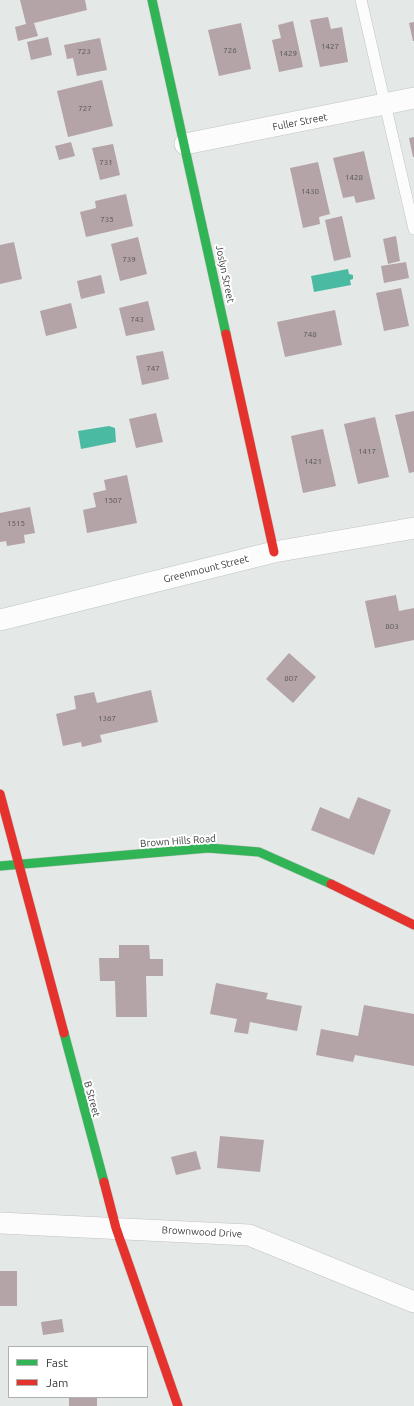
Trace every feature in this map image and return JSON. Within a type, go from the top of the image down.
[{"type":"street","name":"Joslyn Street","points":[[152,0],[274,552]]},
{"type":"street","name":"Fuller Street","points":[[185,144],[414,98]]},
{"type":"street","name":"Greenmount Street","points":[[0,620],[274,552],[414,528]]},
{"type":"street","name":"B Street","points":[[0,794],[116,1228],[178,1406]]},
{"type":"street","name":"Brown Hills Road","points":[[0,866],[208,848],[259,852],[298,868],[414,925]]},
{"type":"street","name":"Brownwood Drive","points":[[0,1223],[249,1234],[414,1302]]},
{"type":"lane","points":[[362,0],[414,229]]},
{"type":"shaded area","points":[[348,269],[349,274],[353,275],[353,279],[350,280],[351,285],[314,292],[311,276]]},
{"type":"shaded area","points":[[109,426],[115,428],[116,442],[81,449],[78,431]]},
{"type":"building","points":[[20,0],[85,0],[87,10],[34,23],[38,36],[18,41],[15,27],[26,24]]},
{"type":"building","points":[[328,17],[331,29],[342,27],[348,62],[320,67],[310,20]]},
{"type":"building","points":[[293,21],[303,67],[279,72],[272,40],[281,38],[278,25]]},
{"type":"building","points":[[414,22],[414,41],[413,41],[409,23]]},
{"type":"building","points":[[241,23],[251,69],[219,76],[208,30]]},
{"type":"building","points":[[48,37],[52,55],[31,60],[27,42]]},
{"type":"building","points":[[100,38],[107,70],[77,76],[73,58],[67,59],[64,45]]},
{"type":"building","points":[[102,80],[113,126],[68,137],[57,91]]},
{"type":"building","points":[[414,137],[414,157],[413,157],[409,138]]},
{"type":"building","points":[[71,142],[75,156],[59,160],[55,146]]},
{"type":"building","points":[[113,144],[120,175],[100,180],[92,148]]},
{"type":"building","points":[[364,151],[375,199],[356,203],[354,196],[343,198],[333,158]]},
{"type":"building","points":[[318,162],[330,214],[319,217],[320,224],[303,228],[290,168]]},
{"type":"building","points":[[126,194],[133,226],[86,237],[80,212],[96,208],[95,201]]},
{"type":"building","points":[[342,216],[351,257],[334,261],[325,220]]},
{"type":"building","points":[[396,236],[400,261],[388,264],[383,239]]},
{"type":"building","points":[[138,237],[147,274],[120,281],[111,244]]},
{"type":"building","points":[[14,242],[22,279],[0,284],[0,245]]},
{"type":"building","points":[[406,262],[409,278],[384,283],[381,266]]},
{"type":"building","points":[[101,275],[105,293],[81,299],[77,281]]},
{"type":"building","points":[[401,288],[409,326],[384,331],[376,293]]},
{"type":"building","points":[[148,301],[155,330],[126,336],[119,308]]},
{"type":"building","points":[[71,303],[77,328],[46,336],[40,311]]},
{"type":"building","points":[[335,310],[342,345],[285,357],[277,322]]},
{"type":"building","points":[[163,351],[169,379],[142,385],[136,356]]},
{"type":"building","points":[[414,411],[414,472],[409,473],[395,415]]},
{"type":"building","points":[[156,413],[163,442],[136,448],[129,419]]},
{"type":"building","points":[[375,417],[389,477],[358,484],[344,424]]},
{"type":"building","points":[[323,429],[336,486],[303,493],[291,436]]},
{"type":"building","points":[[127,475],[137,523],[87,533],[83,510],[96,507],[93,493],[106,490],[104,480]]},
{"type":"building","points":[[30,507],[35,533],[24,535],[25,543],[7,546],[6,541],[0,542],[0,513]]},
{"type":"building","points":[[396,595],[399,611],[414,608],[414,640],[375,648],[365,601]]},
{"type":"building","points":[[289,653],[316,677],[293,703],[266,679]]},
{"type":"building","points":[[151,690],[158,722],[100,735],[102,742],[82,747],[81,742],[63,746],[56,714],[76,709],[74,696],[94,692],[97,703]]},
{"type":"building","points":[[358,797],[391,810],[374,855],[311,830],[320,807],[349,819]]},
{"type":"building","points":[[119,945],[149,945],[150,959],[163,959],[163,976],[146,976],[147,1017],[116,1017],[115,981],[100,981],[99,958],[119,958]]},
{"type":"building","points":[[216,983],[268,993],[266,999],[302,1006],[297,1031],[250,1022],[248,1034],[234,1032],[237,1019],[210,1014]]},
{"type":"building","points":[[364,1005],[414,1014],[414,1066],[355,1055],[353,1062],[316,1055],[321,1029],[358,1036]]},
{"type":"building","points":[[220,1136],[264,1140],[260,1172],[217,1168]]},
{"type":"building","points":[[196,1151],[201,1169],[176,1175],[171,1157]]},
{"type":"building","points":[[0,1271],[17,1271],[17,1306],[0,1306]]},
{"type":"building","points":[[62,1319],[64,1332],[43,1335],[41,1322]]},
{"type":"building","points":[[69,1398],[97,1398],[97,1406],[69,1406]]},
{"type":"traffic: fast","points":[[152,0],[226,334]]},
{"type":"traffic: fast","points":[[0,866],[208,848],[259,852],[331,884]]},
{"type":"traffic: fast","points":[[64,1033],[104,1182]]},
{"type":"traffic: jam","points":[[226,334],[274,552]]},
{"type":"traffic: jam","points":[[0,794],[64,1033]]},
{"type":"traffic: jam","points":[[331,884],[414,925]]},
{"type":"traffic: jam","points":[[104,1182],[116,1228],[178,1406]]}]
